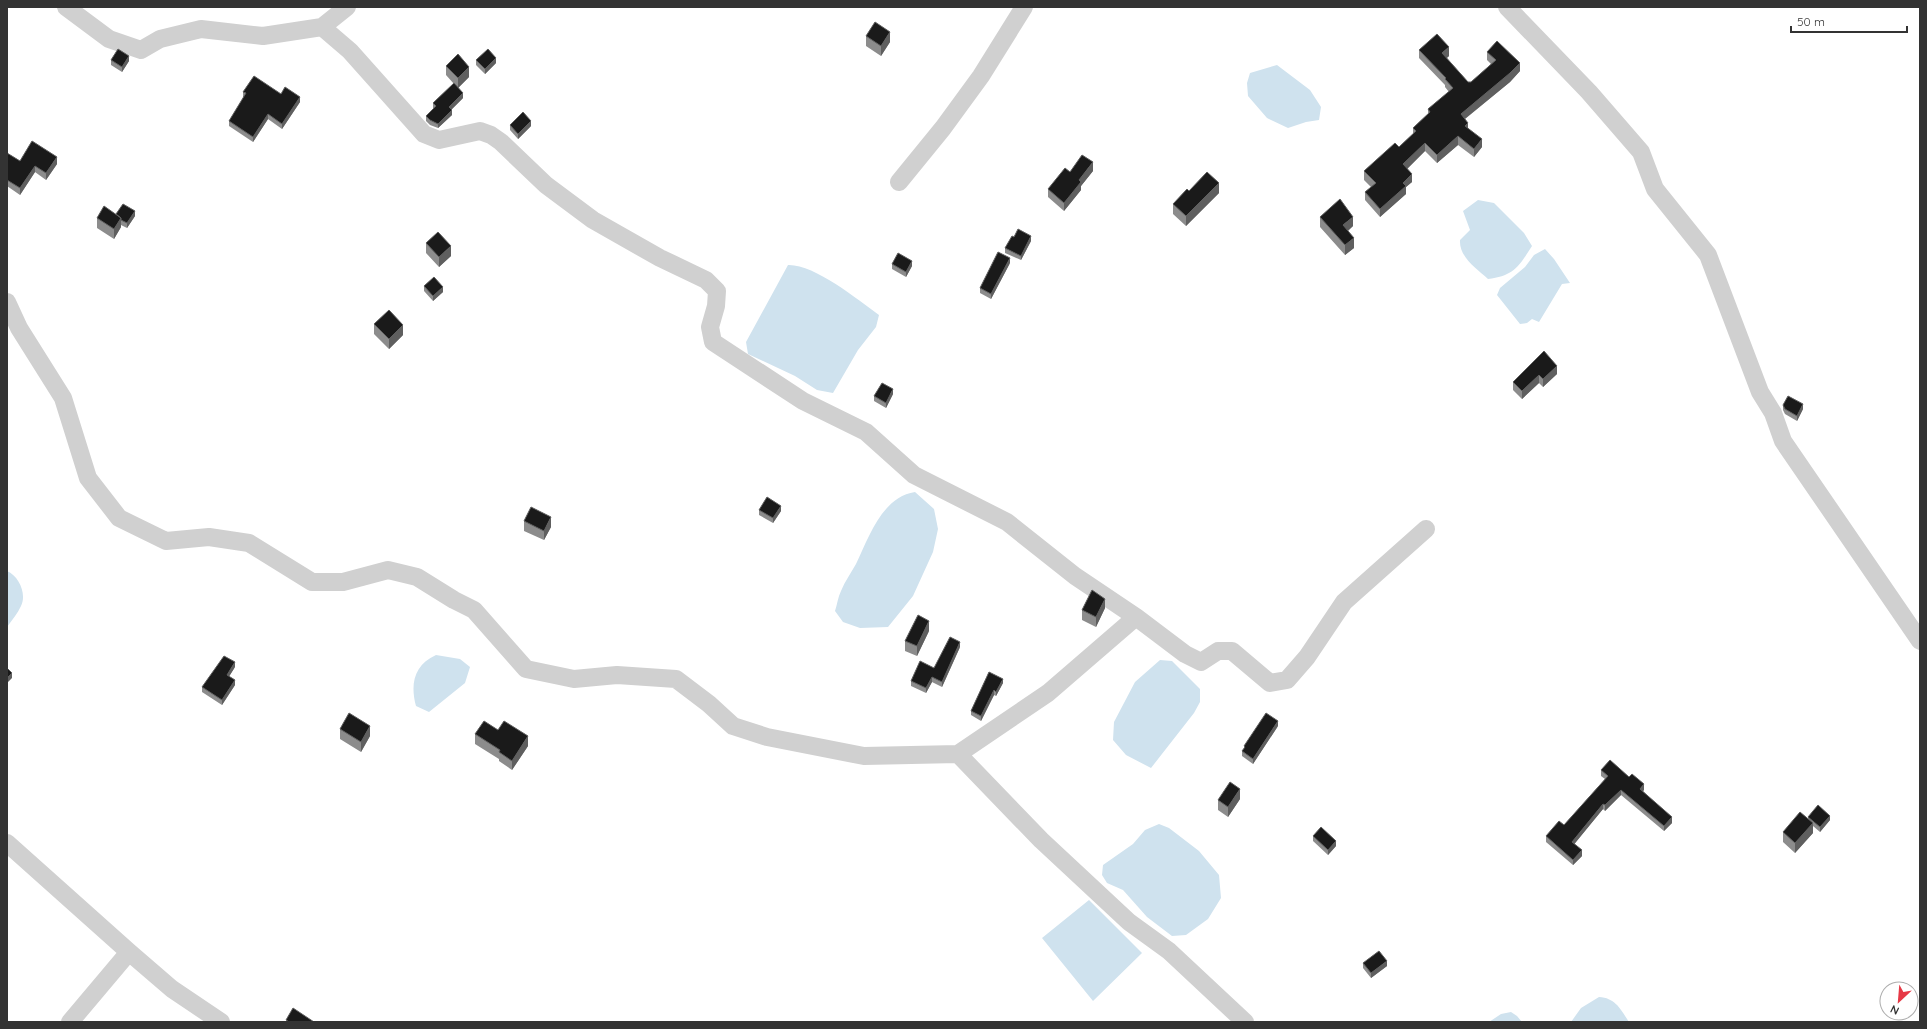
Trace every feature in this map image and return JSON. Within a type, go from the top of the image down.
[{"type":"street","points":[[66,7],[109,39],[141,50],[160,39],[201,29],[263,36],[322,27],[347,7]]},
{"type":"street","points":[[899,182],[943,128],[981,76],[1024,7]]},
{"type":"street","points":[[1507,7],[1589,92],[1641,152],[1655,189],[1708,255],[1760,392],[1773,413],[1783,441],[1920,641]]},
{"type":"street","points":[[322,27],[350,51],[424,134],[439,140],[480,131],[491,135],[501,142],[546,185],[593,220],[660,258],[706,280],[716,291],[716,306],[710,326],[713,342],[803,401],[866,432],[914,475],[1007,522],[1075,576],[1136,617],[1185,654],[1201,662],[1218,650],[1232,651],[1270,684],[1287,680],[1307,657],[1344,602],[1426,529]]},
{"type":"street","points":[[7,302],[19,328],[63,398],[88,478],[119,518],[166,541],[209,537],[249,543],[312,582],[343,582],[388,570],[417,577],[454,600],[474,610],[526,669],[574,679],[617,675],[676,679],[709,704],[733,726],[767,737],[864,756],[958,754],[1048,693],[1136,617]]},
{"type":"street","points":[[958,754],[1041,840],[1128,922],[1169,951],[1245,1022]]},
{"type":"street","points":[[7,843],[128,952],[172,989],[221,1022]]},
{"type":"street","points":[[70,1022],[128,952]]},
{"type":"water","points":[[1277,65],[1310,90],[1321,107],[1319,120],[1306,122],[1288,128],[1267,118],[1248,96],[1247,83],[1250,73]]},
{"type":"water","points":[[1478,200],[1494,203],[1524,233],[1532,246],[1515,269],[1510,273],[1497,278],[1488,279],[1469,262],[1460,246],[1460,240],[1470,230],[1463,211]]},
{"type":"water","points":[[1545,249],[1554,259],[1570,283],[1562,284],[1539,322],[1532,319],[1527,323],[1520,324],[1497,295],[1500,288],[1525,267],[1534,255]]},
{"type":"water","points":[[788,265],[798,266],[822,276],[879,315],[876,327],[858,350],[833,393],[817,390],[795,376],[748,354],[746,342]]},
{"type":"water","points":[[915,492],[934,509],[938,529],[933,552],[913,596],[888,627],[860,628],[843,622],[835,611],[839,596],[878,520],[885,510],[894,502],[904,495]]},
{"type":"water","points":[[7,571],[15,577],[21,586],[23,601],[20,609],[7,627]]},
{"type":"water","points":[[436,655],[460,659],[470,667],[465,683],[429,712],[416,706],[414,698],[414,683],[418,670],[429,659]]},
{"type":"water","points":[[1160,660],[1172,661],[1200,689],[1200,702],[1194,713],[1151,768],[1126,755],[1113,740],[1114,722],[1135,682]]},
{"type":"water","points":[[1159,824],[1169,828],[1199,851],[1219,875],[1221,898],[1208,919],[1186,935],[1172,936],[1147,917],[1123,890],[1107,883],[1102,875],[1103,865],[1133,844],[1145,830]]},
{"type":"water","points":[[1089,900],[1142,953],[1093,1001],[1042,938]]},
{"type":"water","points":[[1599,997],[1614,1002],[1629,1022],[1571,1022],[1581,1008]]},
{"type":"water","points":[[1511,1012],[1522,1022],[1489,1022],[1501,1014]]},
{"type":"building","points":[[875,22],[890,32],[881,46],[866,36]]},
{"type":"building","points":[[1437,34],[1449,47],[1442,53],[1468,82],[1471,82],[1496,60],[1487,52],[1497,41],[1520,63],[1461,114],[1468,123],[1465,126],[1482,139],[1474,149],[1458,136],[1437,155],[1425,143],[1403,164],[1412,174],[1403,183],[1406,186],[1380,209],[1365,192],[1376,183],[1364,171],[1395,143],[1399,147],[1416,131],[1413,128],[1430,112],[1428,109],[1453,88],[1445,79],[1446,78],[1419,50]]},
{"type":"building","points":[[118,49],[129,56],[122,67],[111,60]]},
{"type":"building","points":[[488,49],[496,58],[485,69],[476,60]]},
{"type":"building","points":[[458,54],[469,67],[458,78],[446,66]]},
{"type":"building","points":[[254,76],[281,94],[285,87],[300,97],[282,124],[268,114],[253,137],[229,121],[246,93],[243,92]]},
{"type":"building","points":[[454,83],[463,93],[449,107],[452,110],[438,124],[430,120],[426,116],[436,106],[433,103]]},
{"type":"building","points":[[523,112],[531,121],[518,134],[510,125]]},
{"type":"building","points":[[32,141],[57,157],[46,173],[35,166],[20,188],[7,180],[7,153],[20,161]]},
{"type":"building","points":[[1082,155],[1093,162],[1079,180],[1081,182],[1064,203],[1048,189],[1065,168],[1070,172]]},
{"type":"building","points":[[1207,172],[1219,183],[1186,216],[1173,204],[1187,189],[1189,191]]},
{"type":"building","points":[[1340,199],[1353,217],[1343,225],[1354,238],[1345,245],[1320,217]]},
{"type":"building","points":[[123,204],[135,211],[127,223],[121,220],[121,218],[116,214]]},
{"type":"building","points":[[104,206],[121,218],[114,229],[97,218]]},
{"type":"building","points":[[1018,229],[1031,236],[1021,256],[1005,248],[1012,236],[1014,237]]},
{"type":"building","points":[[438,232],[451,246],[439,257],[426,243]]},
{"type":"building","points":[[998,252],[1010,258],[991,294],[980,288]]},
{"type":"building","points":[[898,253],[912,261],[906,272],[892,264]]},
{"type":"building","points":[[434,277],[443,287],[433,296],[424,286]]},
{"type":"building","points":[[389,310],[403,325],[389,339],[374,324]]},
{"type":"building","points":[[1544,351],[1557,366],[1543,379],[1539,375],[1522,391],[1513,382]]},
{"type":"building","points":[[882,383],[893,389],[886,403],[874,396]]},
{"type":"building","points":[[1788,396],[1803,404],[1797,416],[1785,409],[1783,405]]},
{"type":"building","points":[[767,497],[781,506],[773,518],[759,510]]},
{"type":"building","points":[[531,507],[551,517],[544,531],[524,521]]},
{"type":"building","points":[[1092,590],[1105,599],[1096,617],[1082,610]]},
{"type":"building","points":[[918,615],[929,621],[917,646],[905,641]]},
{"type":"building","points":[[950,637],[960,642],[942,682],[932,677],[926,688],[911,681],[920,661],[934,668]]},
{"type":"building","points":[[224,656],[235,662],[227,675],[235,680],[222,700],[202,687]]},
{"type":"building","points":[[7,668],[12,673],[7,678]]},
{"type":"building","points":[[989,672],[1003,679],[996,692],[994,690],[981,716],[971,711]]},
{"type":"building","points":[[349,713],[370,726],[361,742],[340,729]]},
{"type":"building","points":[[1266,713],[1278,721],[1253,759],[1242,751]]},
{"type":"building","points":[[484,721],[498,730],[504,721],[528,736],[512,761],[499,752],[500,750],[475,734]]},
{"type":"building","points":[[1610,760],[1629,777],[1632,774],[1644,784],[1640,789],[1672,817],[1664,826],[1621,790],[1605,805],[1603,804],[1572,842],[1582,850],[1573,860],[1546,836],[1559,821],[1564,825],[1608,776],[1601,770]]},
{"type":"building","points":[[1230,782],[1240,789],[1228,807],[1218,800]]},
{"type":"building","points":[[1818,805],[1830,816],[1820,827],[1808,817]]},
{"type":"building","points":[[1800,812],[1813,823],[1795,843],[1783,832]]},
{"type":"building","points":[[1321,827],[1336,841],[1328,850],[1313,836]]},
{"type":"building","points":[[1379,951],[1387,961],[1371,973],[1363,963]]},
{"type":"building","points":[[293,1008],[314,1022],[289,1022],[286,1020]]}]
